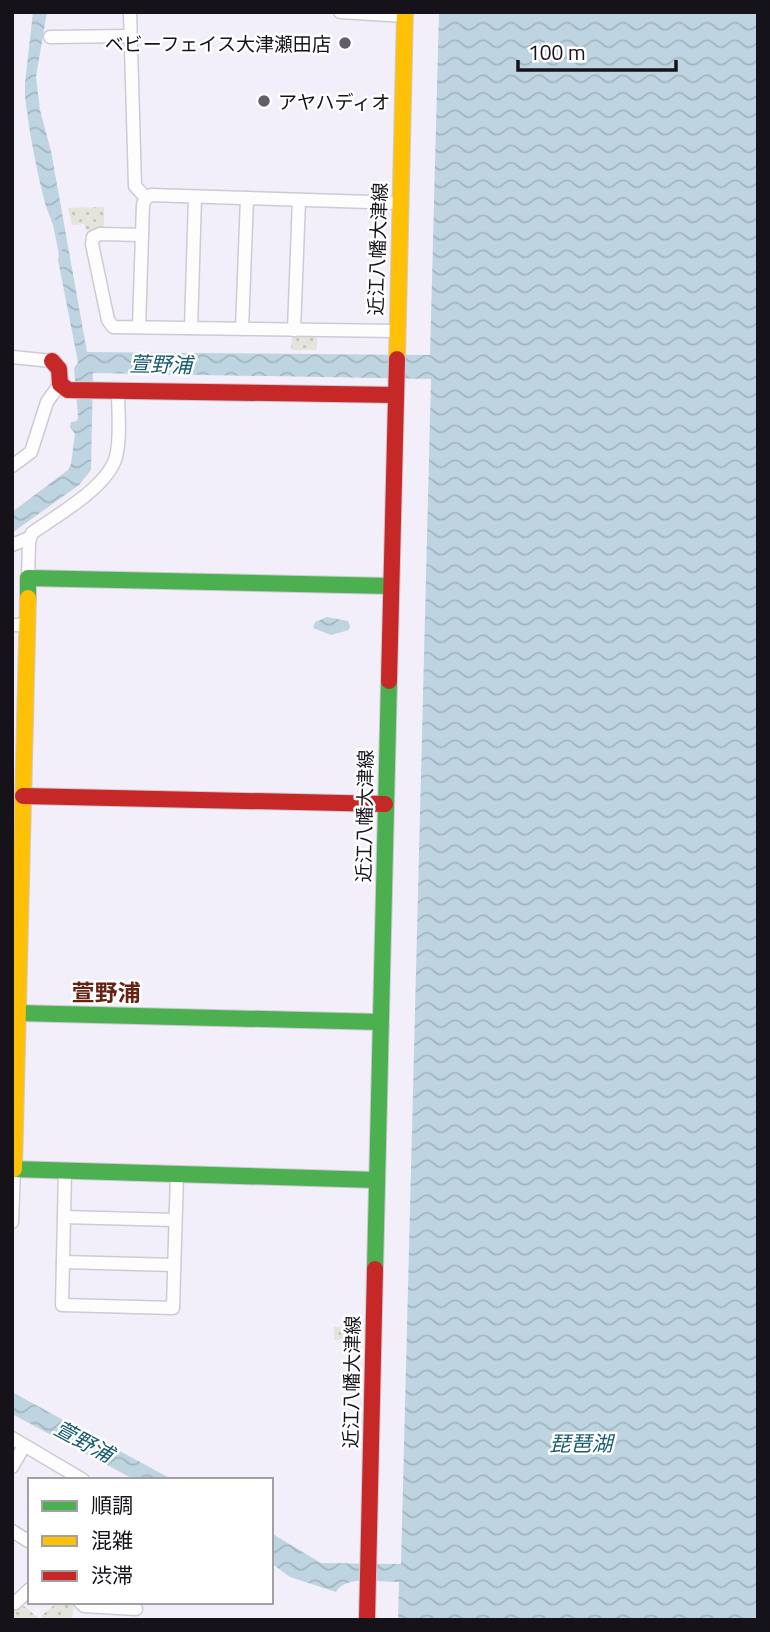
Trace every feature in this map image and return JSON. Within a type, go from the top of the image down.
[{"type":"street","points":[[130,12],[135,186],[146,198],[139,327]]},
{"type":"street","points":[[340,12],[405,14]]},
{"type":"street","name":"近江八幡大津線","points":[[367,1620],[405,14]]},
{"type":"street","points":[[50,37],[130,36]]},
{"type":"street","points":[[146,198],[151,195],[400,203]]},
{"type":"street","points":[[191,328],[195,197]]},
{"type":"street","points":[[242,329],[247,198]]},
{"type":"street","points":[[294,330],[299,200]]},
{"type":"street","points":[[142,236],[100,234],[93,237],[92,244],[108,320],[113,327],[396,331]]},
{"type":"street","points":[[12,357],[52,361],[67,387]]},
{"type":"street","points":[[13,466],[31,452],[47,402],[67,387],[118,392],[395,391]]},
{"type":"street","points":[[12,1222],[15,1035],[18,1013],[15,974],[20,625],[28,578],[29,538],[107,476],[116,456],[118,392]]},
{"type":"street","points":[[12,545],[29,538]]},
{"type":"street","points":[[28,578],[391,586]]},
{"type":"street","points":[[18,796],[385,804]]},
{"type":"street","points":[[18,1013],[380,1022]]},
{"type":"street","points":[[13,1169],[376,1180]]},
{"type":"street","points":[[65,1171],[62,1305],[145,1308],[173,1308],[177,1174]]},
{"type":"street","points":[[64,1217],[175,1220]]},
{"type":"street","points":[[63,1262],[174,1265]]},
{"type":"street","points":[[12,1438],[75,1478]]},
{"type":"street","points":[[12,1467],[24,1446]]},
{"type":"street","points":[[12,1531],[28,1541]]},
{"type":"street","points":[[12,1602],[15,1603],[28,1591]]},
{"type":"street","points":[[82,1604],[135,1610]]},
{"type":"shaded area","points":[[104,207],[104,230],[86,230],[84,224],[72,225],[68,208]]},
{"type":"shaded area","points":[[292,333],[317,334],[317,350],[291,350]]},
{"type":"shaded area","points":[[334,1327],[360,1327],[360,1341],[334,1340]]},
{"type":"shaded area","points":[[56,1604],[75,1604],[71,1620],[41,1620],[42,1615]]},
{"type":"shaded area","points":[[24,1606],[37,1620],[12,1620],[12,1613]]},
{"type":"water","name":"琵琶湖","points":[[33,12],[47,12],[36,77],[87,352],[430,355],[439,12],[758,12],[758,1620],[398,1620],[399,1582],[356,1581],[341,1586],[336,1592],[290,1577],[273,1564],[273,1534],[321,1563],[401,1564],[431,379],[93,373],[91,470],[79,485],[12,533],[12,512],[68,470],[75,434],[70,427],[71,422],[77,421],[78,417],[74,368],[78,362],[58,260],[57,238],[45,203],[31,136],[25,83]]},
{"type":"water","points":[[327,617],[348,621],[349,630],[331,635],[313,628],[315,622]]},
{"type":"water","points":[[12,1392],[169,1478],[131,1478],[12,1414]]},
{"type":"waterway","points":[[54,221],[61,255]]},
{"type":"traffic: fast","points":[[28,598],[28,578],[391,586]]},
{"type":"traffic: fast","points":[[375,1269],[389,681]]},
{"type":"traffic: fast","points":[[18,1013],[380,1022]]},
{"type":"traffic: fast","points":[[12,1169],[376,1180]]},
{"type":"traffic: slow","points":[[397,359],[405,12]]},
{"type":"traffic: slow","points":[[14,1169],[28,598]]},
{"type":"traffic: jam","points":[[389,681],[397,359]]},
{"type":"traffic: jam","points":[[52,361],[59,369],[60,384],[68,390],[395,395]]},
{"type":"traffic: jam","points":[[23,796],[385,804]]},
{"type":"traffic: jam","points":[[367,1620],[375,1269]]},
{"type":"place","name":"ベビーフェイス大津瀬田店","points":[[345,43]]},
{"type":"place","name":"アヤハディオ","points":[[264,101]]},
{"type":"district","name":"萱野浦","points":[[106,992]]}]
